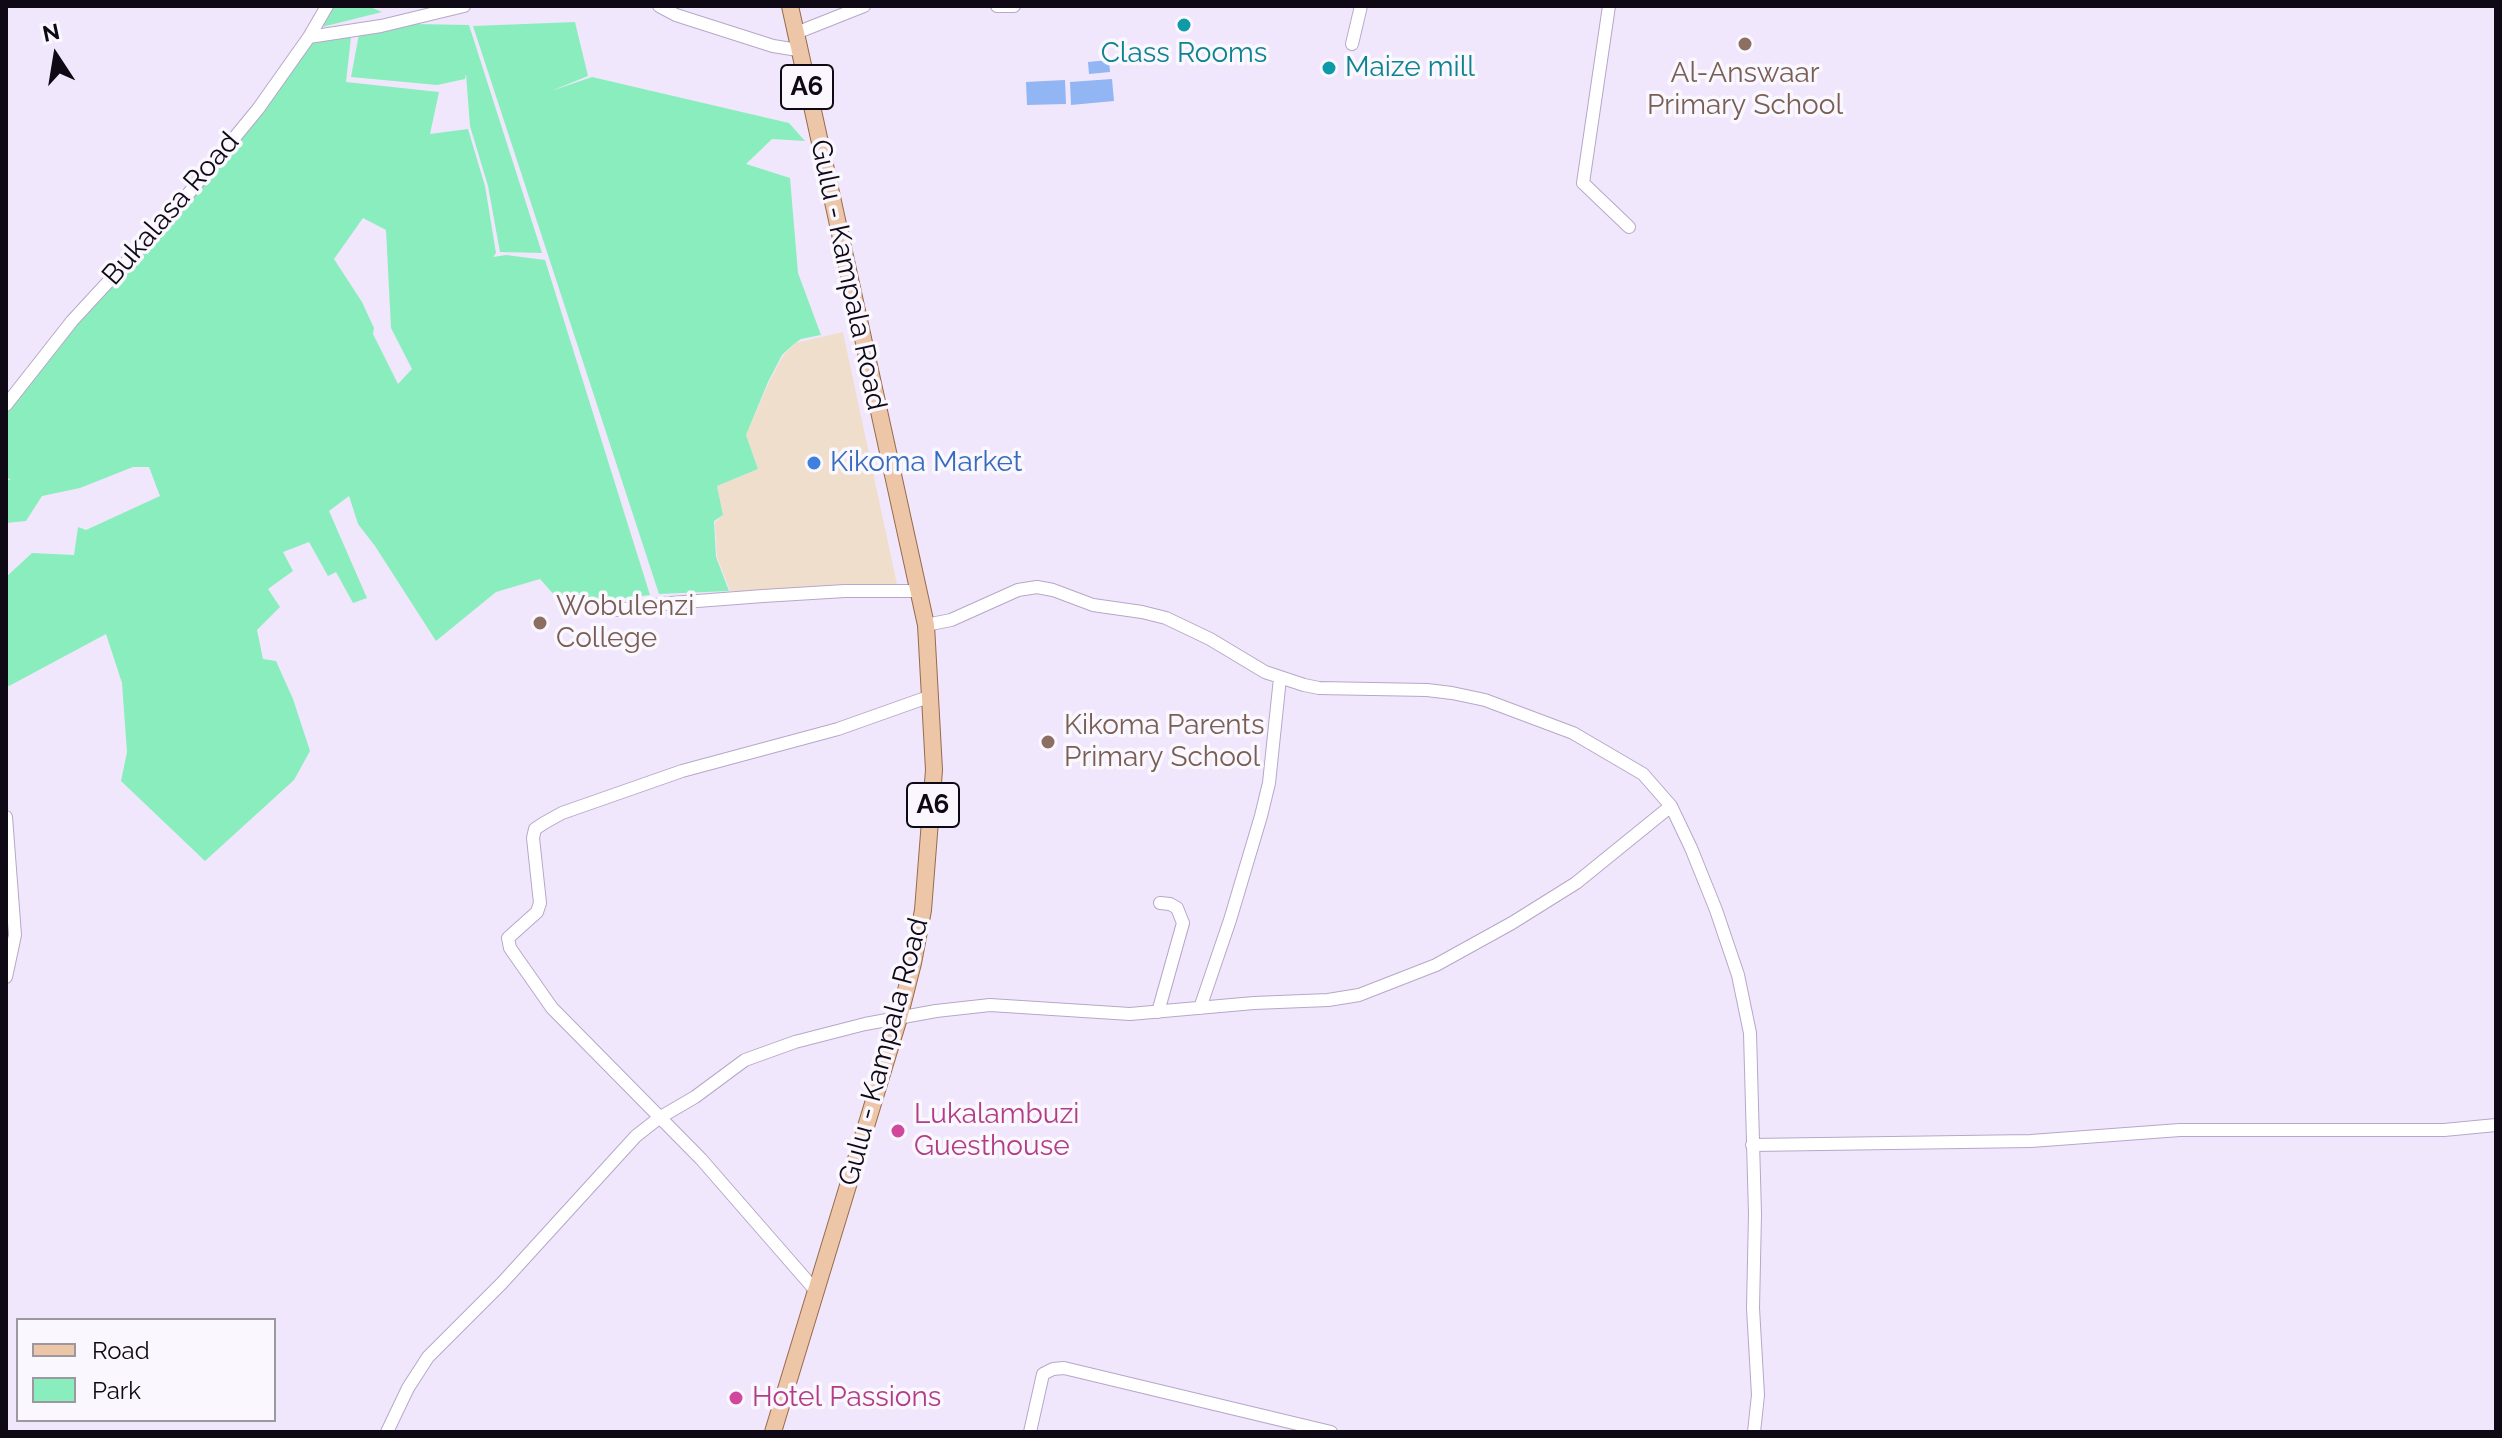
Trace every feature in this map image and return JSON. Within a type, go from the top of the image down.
[{"type":"main road","name":"Gulu - Kampala Road","points":[[773,1432],[899,1018],[923,910],[934,770],[926,625],[870,382],[790,6]]},
{"type":"street","name":"Bukalasa Road","points":[[6,405],[72,321],[197,184],[258,109],[327,6]]},
{"type":"street","points":[[309,37],[381,26],[464,6]]},
{"type":"street","points":[[659,6],[676,15],[773,46],[797,41],[864,6]]},
{"type":"street","points":[[997,6],[1014,6]]},
{"type":"street","points":[[1352,44],[1361,6]]},
{"type":"street","points":[[1609,6],[1583,183],[1629,227]]},
{"type":"street","points":[[926,625],[951,620],[1018,590],[1037,587],[1053,590],[1093,605],[1166,618],[1280,678],[1319,688],[1427,690],[1485,700],[1573,733],[1643,774],[1671,806],[1686,835],[1738,975],[1750,1033],[1755,1214],[1753,1308],[1758,1395],[1754,1432]]},
{"type":"street","points":[[618,610],[777,595],[919,591]]},
{"type":"street","points":[[1200,1008],[1230,920],[1269,783],[1280,678]]},
{"type":"street","points":[[816,1291],[701,1159],[552,1008],[510,948],[508,938],[537,912],[540,903],[533,838],[535,829],[562,813],[682,771],[838,729],[931,696]]},
{"type":"street","points":[[387,1432],[408,1388],[428,1357],[502,1283],[636,1136],[745,1060],[816,1035],[899,1018],[990,1005],[1130,1014],[1328,1000],[1359,995],[1436,965],[1512,923],[1576,883],[1671,806]]},
{"type":"street","points":[[6,817],[15,935],[6,977]]},
{"type":"street","points":[[1158,1012],[1183,923],[1177,908],[1160,903]]},
{"type":"street","points":[[1752,1145],[2031,1141],[2180,1130],[2444,1130],[2496,1125]]},
{"type":"street","points":[[1030,1432],[1043,1374],[1064,1368],[1331,1432]]},
{"type":"shaded area","name":"Kikoma Market","points":[[843,332],[898,589],[730,591],[717,557],[715,522],[723,515],[717,486],[758,469],[746,435],[783,356],[795,343]]},
{"type":"green space","points":[[332,6],[368,6],[382,12],[318,28]]},
{"type":"green space","points":[[575,22],[588,76],[551,91],[592,77],[789,123],[805,141],[772,139],[746,164],[790,178],[798,273],[821,335],[801,339],[794,344],[782,355],[768,382],[746,435],[758,469],[717,486],[723,515],[714,521],[716,557],[729,591],[659,594],[473,26]]},
{"type":"green space","points":[[414,24],[469,25],[542,253],[500,252],[488,186],[470,126],[466,74],[465,79],[437,85],[351,77],[359,34]]},
{"type":"green space","points":[[351,37],[346,82],[439,92],[430,134],[468,129],[485,186],[496,253],[493,257],[506,255],[545,260],[650,595],[563,605],[540,579],[496,592],[436,641],[358,524],[349,496],[329,511],[367,598],[353,603],[336,572],[328,576],[309,542],[283,552],[293,571],[268,589],[280,607],[257,630],[263,659],[276,661],[293,699],[310,751],[294,780],[205,861],[121,781],[127,752],[122,683],[106,634],[9,686],[6,684],[6,577],[32,553],[74,555],[78,527],[86,530],[160,496],[149,467],[133,467],[80,488],[42,496],[26,521],[6,523],[6,480],[11,480],[6,477],[6,414],[82,316],[138,261],[292,63],[297,66],[297,53],[305,43]],"holes":[[[363,218],[386,230],[391,328],[412,369],[398,384],[373,334],[374,328],[362,302],[334,259]]]},
{"type":"water","points":[[1109,60],[1110,72],[1089,74],[1088,62]]},
{"type":"water","points":[[1112,79],[1114,101],[1071,105],[1070,82]]},
{"type":"water","points":[[1065,80],[1066,104],[1027,105],[1026,82]]},
{"type":"place","name":"Class Rooms","points":[[1184,25]]},
{"type":"place","name":"Al-Answaar Primary School","points":[[1745,44]]},
{"type":"place","name":"Maize mill","points":[[1329,68]]},
{"type":"place","name":"Kikoma Market","points":[[814,463]]},
{"type":"place","name":"Wobulenzi College","points":[[540,623]]},
{"type":"place","name":"Kikoma Parents Primary School","points":[[1048,742]]},
{"type":"place","name":"Lukalambuzi Guesthouse","points":[[898,1131]]},
{"type":"place","name":"Hotel Passions","points":[[736,1398]]}]
